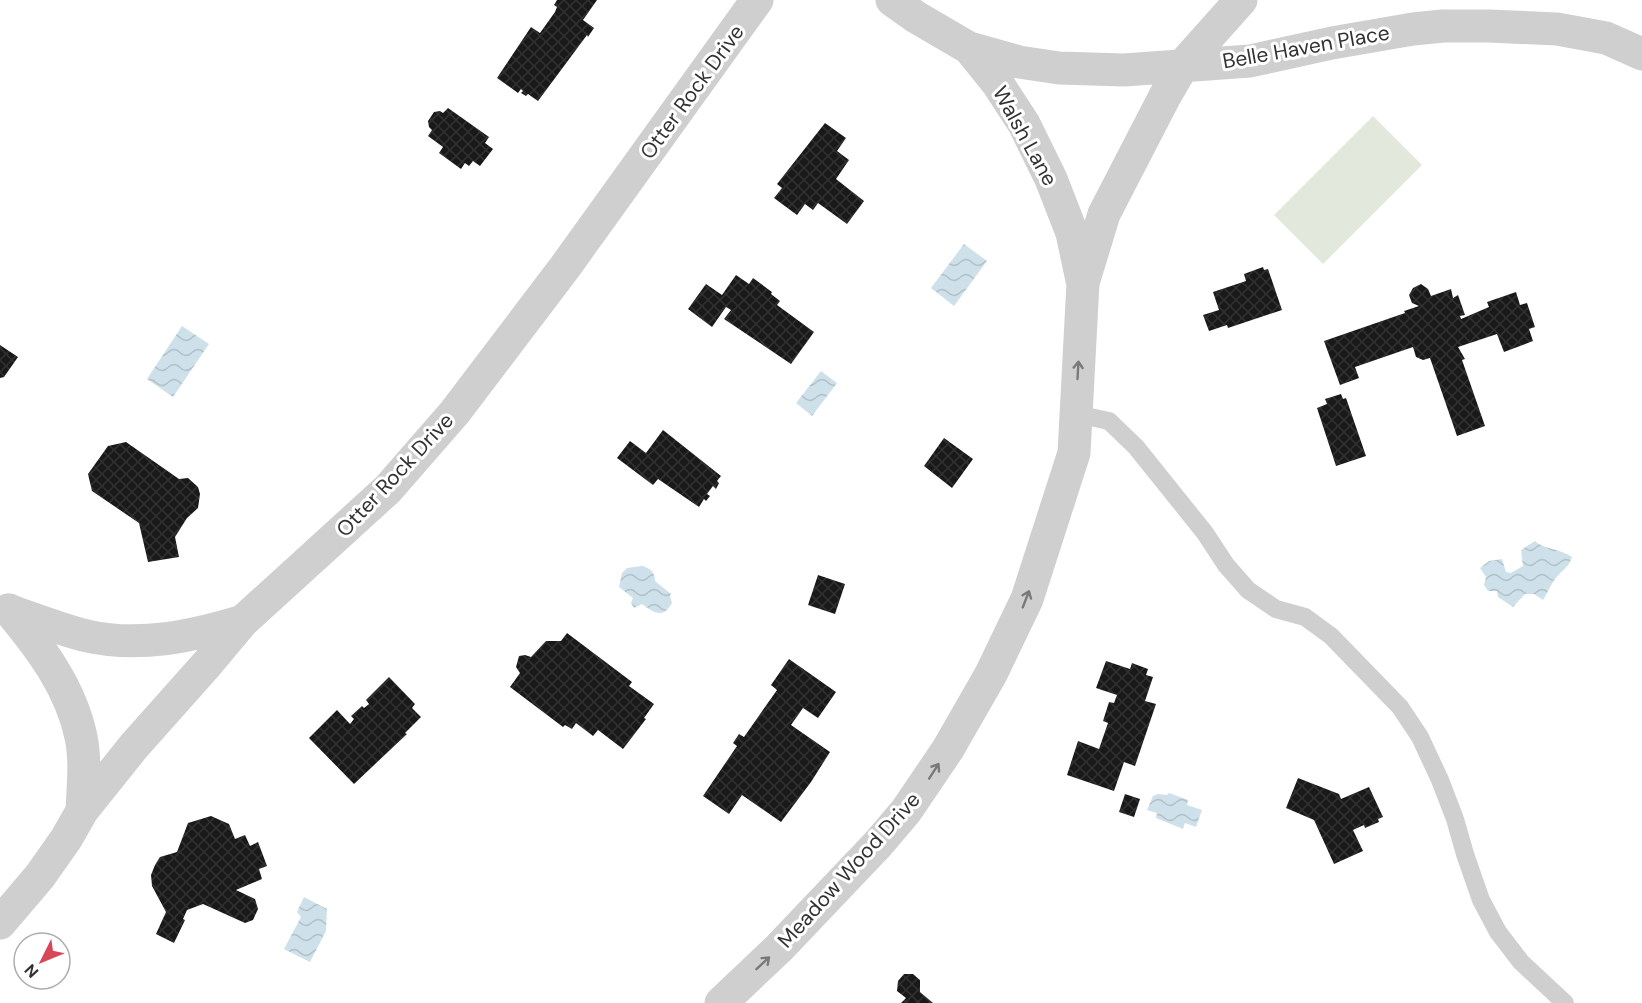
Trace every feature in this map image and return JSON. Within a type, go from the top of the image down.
[{"type":"street","name":"Otter Rock Drive","points":[[0,923],[40,876],[82,811],[134,746],[243,621],[388,489],[455,412],[565,267],[757,0]]},
{"type":"street","name":"Walsh Lane","points":[[892,0],[969,48],[998,84],[1024,124],[1046,170],[1072,233],[1083,283]]},
{"type":"street","name":"Meadow Wood Drive","points":[[721,1003],[780,948],[906,812],[948,749],[991,674],[1027,599],[1074,453],[1083,283],[1104,214],[1183,65],[1241,0]]},
{"type":"street","name":"Belle Haven Place","points":[[969,48],[1019,62],[1059,68],[1124,70],[1250,61],[1332,43],[1443,26],[1489,26],[1557,29],[1606,38],[1642,54]]},
{"type":"street","points":[[4,607],[88,636],[127,640],[161,640],[199,634],[243,621]]},
{"type":"street","points":[[4,607],[33,638],[71,702],[82,747],[84,767],[82,811]]},
{"type":"lane","points":[[1076,414],[1109,420],[1136,447],[1205,532],[1226,565],[1248,590],[1276,609],[1305,617],[1331,636],[1400,707],[1420,737],[1440,780],[1481,900],[1497,932],[1521,962],[1565,1003]]},
{"type":"shaded area","points":[[1373,116],[1422,165],[1323,264],[1274,215]]},
{"type":"water","points":[[964,244],[987,261],[954,306],[931,288]]},
{"type":"water","points":[[182,326],[209,344],[173,397],[147,379]]},
{"type":"water","points":[[821,371],[837,383],[812,416],[796,403]]},
{"type":"water","points":[[1535,541],[1572,557],[1543,600],[1534,594],[1525,594],[1513,607],[1498,597],[1497,591],[1488,591],[1484,585],[1486,577],[1480,568],[1489,561],[1502,559],[1506,572],[1511,573],[1523,566],[1521,550]]},
{"type":"water","points":[[642,566],[652,571],[655,581],[671,594],[672,603],[662,613],[654,612],[642,604],[634,608],[631,603],[633,598],[619,587],[622,573],[627,568]]},
{"type":"water","points":[[1169,793],[1188,800],[1187,805],[1202,810],[1196,827],[1185,823],[1183,829],[1156,818],[1157,813],[1147,810],[1153,796]]},
{"type":"water","points":[[304,897],[327,909],[326,931],[310,962],[284,949],[301,917],[297,912]]},
{"type":"building","points":[[557,0],[597,0],[583,20],[594,28],[538,101],[528,94],[526,96],[521,93],[523,91],[521,89],[518,93],[497,78],[531,27],[540,33],[555,12],[557,7],[554,5]]},
{"type":"building","points":[[448,108],[489,137],[485,143],[493,149],[480,166],[473,161],[469,166],[465,163],[461,169],[439,153],[443,147],[428,136],[432,130],[428,121],[434,112],[443,113]]},
{"type":"building","points":[[825,123],[846,138],[837,151],[849,160],[836,179],[864,201],[847,224],[818,203],[813,210],[805,204],[797,215],[774,198],[782,188],[777,184]]},
{"type":"building","points":[[1263,267],[1264,270],[1268,269],[1282,310],[1228,328],[1227,325],[1209,331],[1203,315],[1219,310],[1213,292],[1246,281],[1244,274]]},
{"type":"building","points":[[736,275],[749,284],[753,278],[780,301],[777,305],[814,332],[791,364],[724,319],[731,310],[726,307],[712,327],[688,309],[706,284],[722,295]]},
{"type":"building","points":[[1421,284],[1428,289],[1431,296],[1451,289],[1453,298],[1458,295],[1465,315],[1460,316],[1461,319],[1489,307],[1487,302],[1516,292],[1520,305],[1527,303],[1535,327],[1529,329],[1533,341],[1504,352],[1497,334],[1458,347],[1465,359],[1462,360],[1485,426],[1457,436],[1430,358],[1423,360],[1416,357],[1413,347],[1355,367],[1359,378],[1340,385],[1324,341],[1419,306],[1412,303],[1409,295],[1413,288]]},
{"type":"building","points":[[0,345],[18,357],[4,377],[0,378]]},
{"type":"building","points":[[1341,394],[1343,399],[1346,398],[1366,456],[1336,466],[1317,408],[1327,404],[1325,399]]},
{"type":"building","points":[[663,430],[721,476],[717,481],[719,483],[716,489],[713,486],[707,494],[710,496],[706,501],[704,499],[699,507],[658,479],[653,485],[617,458],[630,441],[646,453]]},
{"type":"building","points":[[944,438],[973,459],[952,488],[924,466]]},
{"type":"building","points":[[126,442],[179,479],[188,478],[198,487],[200,494],[198,508],[187,518],[175,537],[179,557],[148,562],[139,523],[92,491],[88,474],[108,446]]},
{"type":"building","points":[[818,575],[845,584],[835,614],[808,605]]},
{"type":"building","points":[[567,633],[632,682],[629,686],[654,704],[644,718],[646,719],[623,749],[598,730],[593,736],[576,723],[572,729],[565,725],[563,727],[510,687],[520,673],[516,667],[519,656],[531,657],[546,641],[561,641]]},
{"type":"building","points":[[789,659],[836,692],[818,718],[803,708],[791,725],[830,752],[781,822],[742,795],[729,814],[703,796],[737,746],[733,743],[739,734],[744,737],[777,690],[771,685]]},
{"type":"building","points":[[1106,661],[1130,669],[1132,663],[1148,669],[1146,675],[1153,677],[1145,701],[1156,704],[1135,766],[1124,762],[1114,791],[1067,775],[1078,741],[1099,749],[1108,723],[1103,721],[1109,702],[1114,703],[1117,695],[1096,688]]},
{"type":"building","points":[[389,677],[415,704],[412,708],[421,717],[405,733],[407,734],[354,784],[309,738],[337,710],[350,724],[354,719],[351,716],[362,706],[364,708],[369,704],[366,700]]},
{"type":"building","points":[[1298,778],[1339,794],[1341,799],[1369,787],[1383,817],[1378,819],[1379,822],[1353,830],[1363,851],[1334,864],[1314,820],[1286,808]]},
{"type":"building","points":[[1125,794],[1140,799],[1134,817],[1119,812]]},
{"type":"building","points":[[211,816],[229,824],[235,839],[245,835],[250,846],[258,842],[267,866],[259,869],[262,879],[236,890],[255,899],[258,909],[253,920],[245,923],[203,904],[187,910],[183,919],[185,920],[174,943],[156,934],[166,912],[152,886],[151,875],[160,857],[177,852],[188,823]]},
{"type":"building","points":[[904,974],[913,974],[920,980],[920,992],[933,1003],[901,1003],[906,998],[897,991],[898,981]]}]
